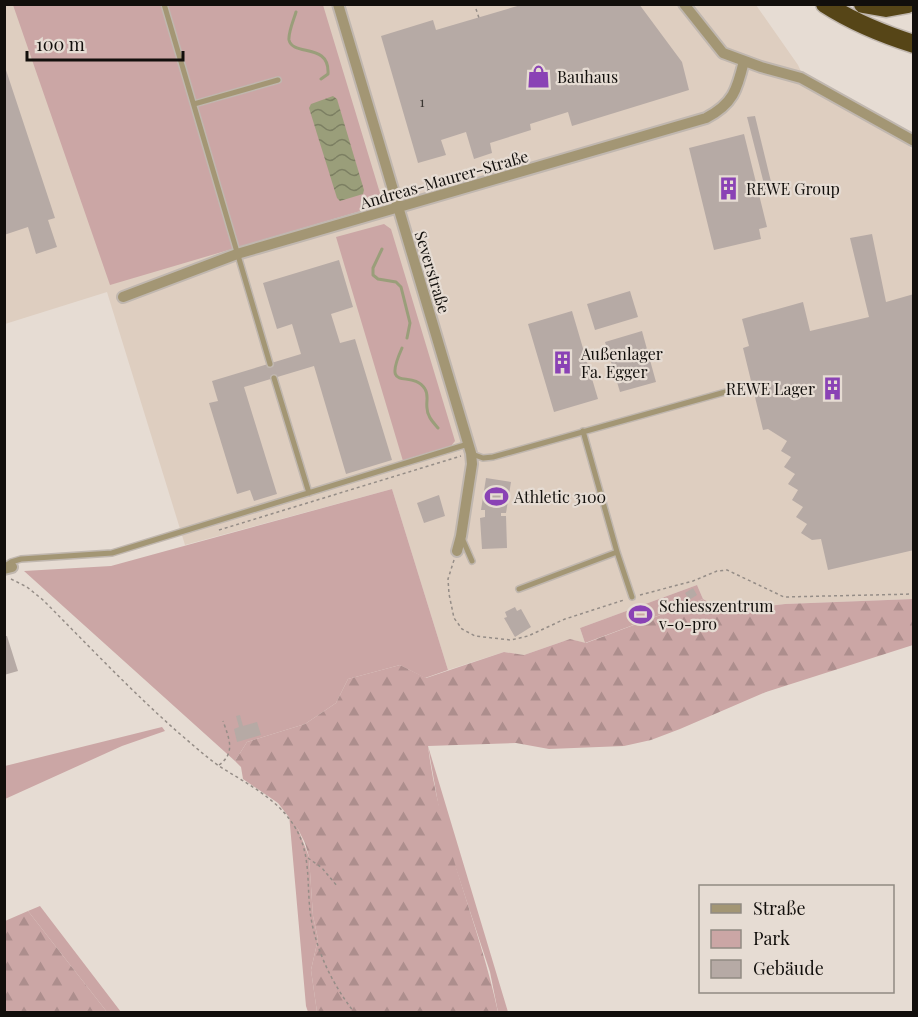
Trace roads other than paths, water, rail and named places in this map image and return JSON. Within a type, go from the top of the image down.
[{"type":"highway","points":[[825,4],[851,21],[914,44]]},
{"type":"highway","points":[[863,4],[886,8],[908,4]]},
{"type":"street","name":"Severstraße","points":[[338,4],[469,449],[472,464],[457,551]]},
{"type":"street","points":[[684,4],[723,53],[801,78],[914,141]]},
{"type":"street","name":"Andreas-Maurer-Straße","points":[[123,297],[237,254],[706,118],[728,104],[737,90],[744,61]]},
{"type":"lane","points":[[164,4],[270,364]]},
{"type":"lane","points":[[194,104],[278,80]]},
{"type":"lane","points":[[274,378],[309,493]]},
{"type":"lane","points":[[7,567],[11,562],[21,559],[112,553],[309,493],[469,449],[483,458],[493,457],[729,391]]},
{"type":"lane","points":[[583,431],[632,597]]},
{"type":"lane","points":[[461,536],[472,561]]},
{"type":"lane","points":[[519,590],[617,552]]},
{"type":"water","points":[[333,96],[337,99],[364,190],[363,194],[340,201],[337,198],[309,108],[311,104]]},
{"type":"waterway","points":[[296,12],[289,40],[297,48],[318,54],[323,58],[327,64],[328,74],[321,79]]},
{"type":"waterway","points":[[382,249],[373,268],[373,275],[378,279],[396,282],[401,287],[410,323],[407,338]]},
{"type":"waterway","points":[[402,348],[396,362],[397,376],[413,380],[425,389],[428,414],[438,428]]},
{"type":"place","name":"Bauhaus","points":[[539,76]]},
{"type":"place","name":"REWE Group","points":[[728,188]]},
{"type":"place","name":"Außenlager Fa. Egger","points":[[563,362]]},
{"type":"place","name":"REWE Lager","points":[[833,388]]},
{"type":"place","name":"Athletic 3100","points":[[496,496]]},
{"type":"place","name":"Schiesszentrum v-0-pro","points":[[641,614]]}]
